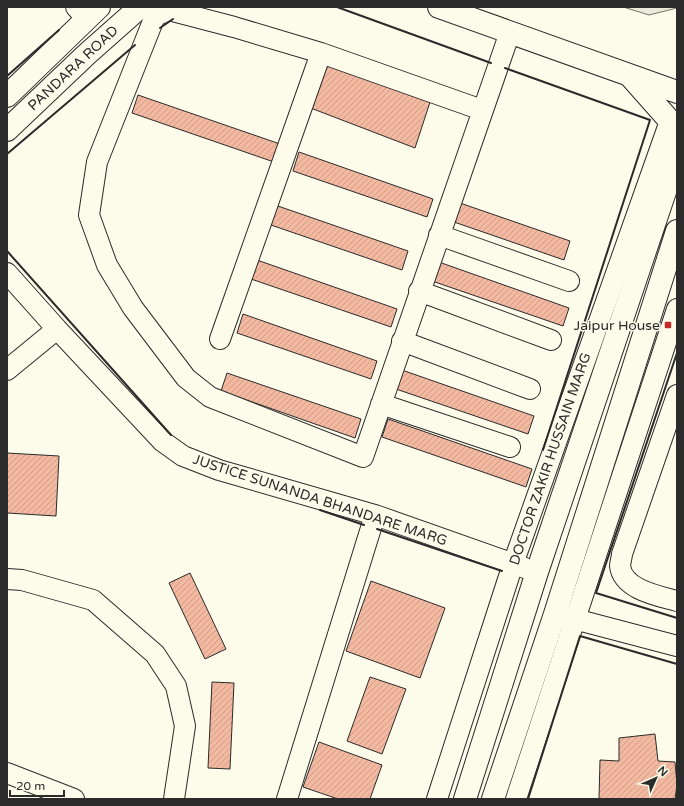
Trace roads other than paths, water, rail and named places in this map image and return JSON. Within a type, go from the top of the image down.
[{"type":"main road","name":"PANDARA ROAD","points":[[7,130],[87,54],[140,7]]},
{"type":"main road","points":[[439,7],[677,92]]},
{"type":"main road","name":"PANDARA ROAD","points":[[7,96],[87,11]]},
{"type":"main road","name":"DOCTOR ZAKIR HUSSAIN MARG","points":[[631,76],[673,130]]},
{"type":"main road","name":"DOCTOR ZAKIR HUSSAIN MARG","points":[[465,799],[537,572],[677,156]]},
{"type":"main road","points":[[493,799],[565,617],[677,231]]},
{"type":"street","points":[[482,110],[321,53],[234,27],[169,10],[155,16],[97,162],[89,215],[107,265],[133,308],[186,378],[210,397],[363,458],[402,341],[510,32]]},
{"type":"street","points":[[220,339],[321,53]]},
{"type":"street","name":"DOCTOR ZAKIR HUSSAIN MARG","points":[[437,799],[513,564],[673,130]]},
{"type":"street","points":[[439,235],[569,281]]},
{"type":"street","name":"JUSTICE SUNANDA BHANDARE MARG","points":[[7,273],[57,329],[162,441],[183,456],[219,470],[375,515],[537,572]]},
{"type":"street","points":[[420,291],[552,340]]},
{"type":"street","points":[[516,799],[565,617],[677,308]]},
{"type":"street","points":[[7,370],[57,329]]},
{"type":"street","points":[[402,341],[530,389]]},
{"type":"street","points":[[677,395],[622,554],[620,566],[627,581],[646,592],[677,601]]},
{"type":"street","points":[[381,404],[510,447]]},
{"type":"street","points":[[287,799],[375,515]]},
{"type":"street","points":[[7,579],[22,580],[93,600],[155,654],[176,686],[185,726],[174,799]]},
{"type":"street","points":[[565,617],[677,646]]},
{"type":"street","points":[[7,773],[74,799]]},
{"type":"place","name":"Jaipur House","points":[[668,325]]}]
